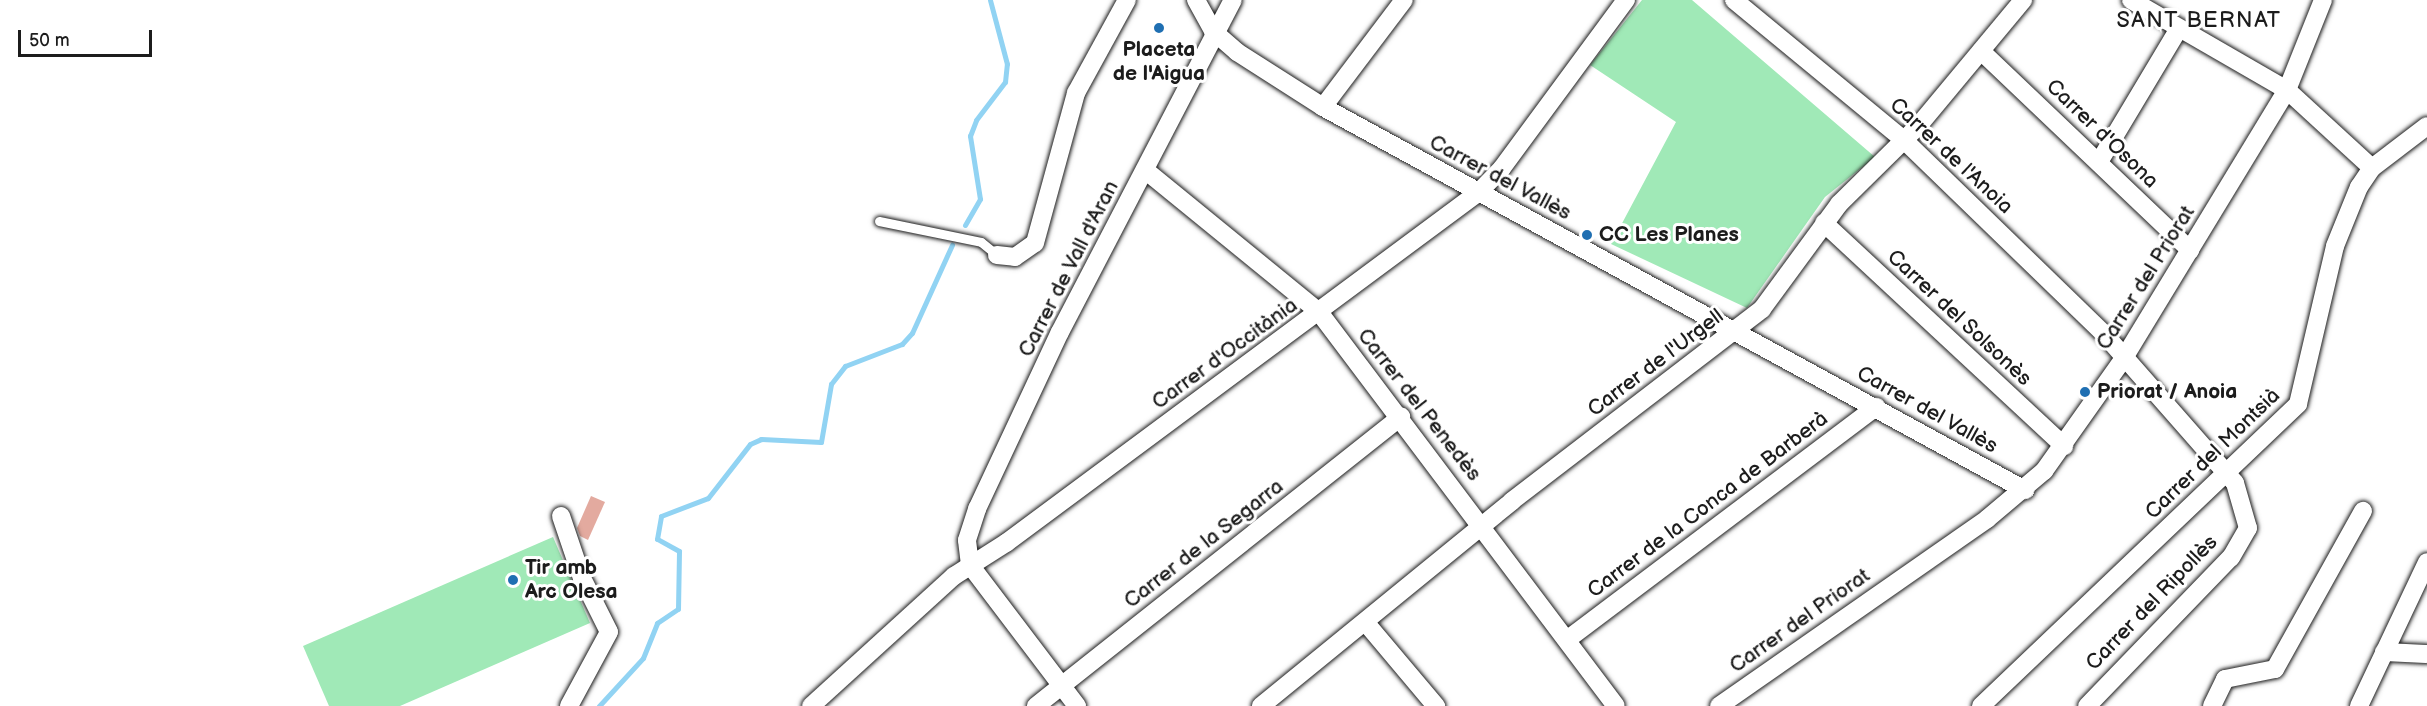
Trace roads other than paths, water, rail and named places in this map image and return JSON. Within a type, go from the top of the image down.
[{"type":"street","points":[[997,255],[1015,257],[1035,243],[1076,93],[1127,0]]},
{"type":"street","name":"Carrer del Vallès","points":[[1196,0],[1213,31],[1237,52],[1323,107],[2025,490]]},
{"type":"street","name":"Carrer de Vall d'Aran","points":[[970,565],[967,540],[977,509],[1060,332],[1145,170],[1213,31],[1233,0]]},
{"type":"street","points":[[1323,107],[1404,0]]},
{"type":"street","name":"Carrer d'Occitània","points":[[812,706],[970,565],[1319,312],[1479,192],[1502,168],[1626,0]]},
{"type":"street","name":"Carrer de l'Anoia","points":[[1734,0],[1904,140],[2124,358]]},
{"type":"street","name":"Carrer de l'Urgell","points":[[1261,706],[1366,623],[1484,524],[1762,309],[1824,223],[1904,140],[2023,0]]},
{"type":"street","points":[[2132,0],[2178,30],[2287,90],[2372,168]]},
{"type":"street","name":"Carrer del Priorat","points":[[1719,706],[2025,490],[2064,446],[2124,358],[2287,90],[2323,0]]},
{"type":"street","points":[[2100,162],[2178,30]]},
{"type":"street","name":"Carrer d'Osona","points":[[1981,51],[2190,250]]},
{"type":"street","name":"Carrer del Montsià","points":[[1981,706],[2298,404],[2335,246],[2372,168],[2427,126]]},
{"type":"street","name":"Carrer del Penedès","points":[[1145,170],[1319,312],[1484,524],[1568,639],[1609,704]]},
{"type":"street","name":"Carrer del Solsonès","points":[[1824,223],[2064,446]]},
{"type":"street","name":"Carrer del Ripollès","points":[[2087,706],[2230,557],[2248,528],[2241,498],[2228,472],[2124,358]]},
{"type":"street","name":"Carrer de la Conca de Barberà","points":[[1568,639],[1875,407]]},
{"type":"street","name":"Carrer de la Segarra","points":[[1036,706],[1401,417]]},
{"type":"street","points":[[2212,706],[2225,679],[2275,669],[2363,511]]},
{"type":"street","points":[[561,516],[582,578],[609,632],[569,706]]},
{"type":"street","points":[[2359,706],[2427,562]]},
{"type":"street","points":[[970,565],[1077,706]]},
{"type":"street","points":[[1366,623],[1436,706]]},
{"type":"street","points":[[2384,652],[2427,654]]},
{"type":"lane","points":[[879,220],[981,242],[997,255]]},
{"type":"waterway","points":[[965,225],[980,199],[970,136],[976,120],[1005,82],[1007,64],[990,0]]},
{"type":"waterway","points":[[599,706],[643,658],[657,623],[678,609],[679,551],[657,539],[661,516],[708,498],[750,444],[761,439],[821,442],[831,384],[845,366],[902,344],[912,333],[952,245]]},
{"type":"place","name":"Placeta de l'Aigua","points":[[1159,28]]},
{"type":"place","name":"CC Les Planes","points":[[1587,235]]},
{"type":"place","name":"Priorat / Anoia","points":[[2085,392]]},
{"type":"place","name":"Tir amb Arc Olesa","points":[[513,580]]},
{"type":"district","name":"SANT BERNAT","points":[[2199,21]]}]
